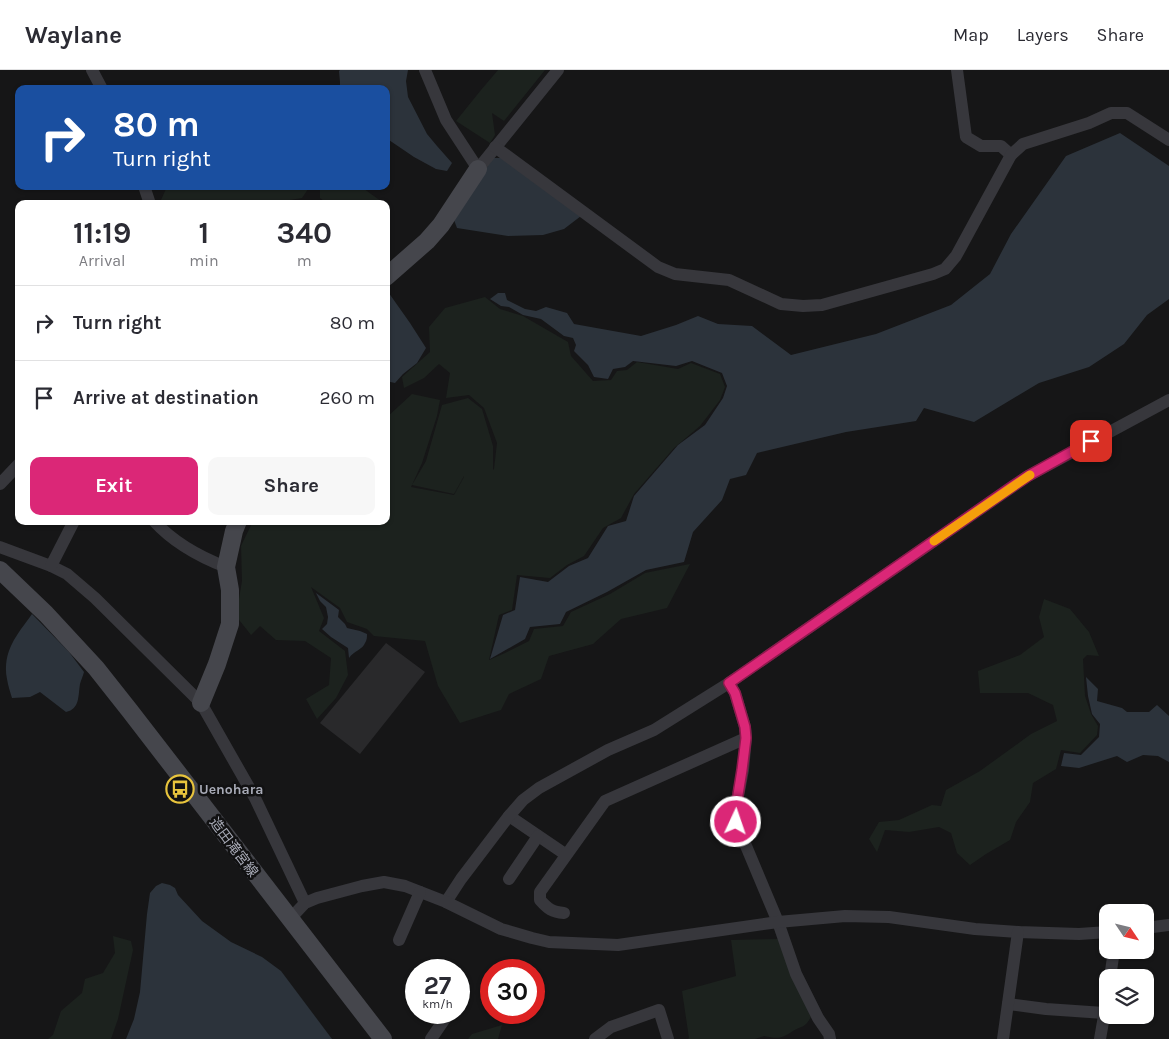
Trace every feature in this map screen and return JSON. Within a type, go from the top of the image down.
[{"type":"main road","points":[[390,274],[427,242],[441,226],[478,169]]},
{"type":"main road","points":[[201,702],[230,624],[230,590],[226,567],[236,525]]},
{"type":"main road","name":"造田滝宮線","points":[[0,570],[46,614],[96,668],[383,1039]]},
{"type":"street","points":[[92,70],[100,85]]},
{"type":"street","points":[[425,70],[446,120],[478,169],[558,70]]},
{"type":"street","points":[[958,70],[966,137],[981,146],[1001,146],[1012,155]]},
{"type":"street","points":[[495,146],[658,267],[675,274],[729,280],[781,304],[803,306],[822,305],[945,269],[956,256],[1012,155],[1023,144],[1089,123],[1111,112],[1127,113],[1169,140]]},
{"type":"street","points":[[446,902],[509,816],[523,800],[539,788],[608,750],[654,730],[729,683],[1028,476],[1169,400]]},
{"type":"street","points":[[0,484],[15,468]]},
{"type":"street","points":[[51,566],[72,525]]},
{"type":"street","points":[[159,525],[183,546],[226,567]]},
{"type":"street","points":[[0,547],[67,574],[95,598],[201,702],[256,798],[305,903]]},
{"type":"street","points":[[729,683],[735,693],[745,727],[746,738],[736,807],[736,822],[778,922],[796,974],[830,1039]]},
{"type":"street","points":[[564,914],[553,912],[545,905],[540,900],[540,892],[605,801],[746,738]]},
{"type":"street","points":[[509,816],[562,852]]},
{"type":"street","points":[[509,879],[538,836]]},
{"type":"street","points":[[290,919],[305,903],[362,886],[384,882],[405,886],[446,902],[501,928],[549,942],[618,945],[778,922],[845,916],[889,917],[975,929],[1018,932],[1079,934],[1099,933]]},
{"type":"street","points":[[399,940],[420,892]]},
{"type":"street","points":[[1154,927],[1169,925]]},
{"type":"street","points":[[1003,1039],[1018,932]]},
{"type":"street","points":[[1008,1004],[1099,1013]]},
{"type":"street","points":[[601,1038],[611,1027],[659,1010],[668,1039]]},
{"type":"street","points":[[432,1039],[442,1024]]},
{"type":"street","points":[[1100,1039],[1102,1024]]},
{"type":"shaded area","points":[[408,70],[406,81],[408,97],[427,134],[452,163],[447,171],[436,169],[390,141],[390,85],[340,85],[339,71]]},
{"type":"shaded area","points":[[498,70],[545,70],[504,121],[492,113],[495,135],[490,143],[456,121]]},
{"type":"shaded area","points":[[1120,133],[1169,166],[1169,299],[1147,315],[1124,344],[1089,367],[1039,383],[974,422],[924,408],[916,421],[846,432],[757,453],[746,475],[730,479],[722,500],[693,532],[684,562],[646,570],[566,612],[560,624],[530,627],[525,639],[490,659],[503,615],[515,610],[520,577],[548,582],[569,566],[588,558],[608,526],[626,521],[634,496],[678,445],[705,425],[723,398],[727,386],[722,373],[692,361],[676,366],[633,361],[625,367],[613,369],[608,379],[594,377],[588,365],[574,351],[576,345],[573,338],[564,336],[541,319],[523,315],[490,299],[498,293],[505,293],[507,300],[525,309],[536,311],[546,307],[567,313],[574,324],[641,336],[698,316],[718,324],[752,326],[791,355],[876,334],[951,305],[990,274],[1011,234],[1066,156]]},
{"type":"shaded area","points":[[493,158],[503,158],[581,216],[564,229],[543,235],[508,236],[457,228],[454,220]]},
{"type":"shaded area","points":[[166,190],[307,190],[302,198],[290,200],[161,200]]},
{"type":"shaded area","points":[[320,190],[365,190],[379,200],[323,200],[320,198]]},
{"type":"shaded area","points":[[390,295],[426,348],[417,363],[395,383],[390,382]]},
{"type":"shaded area","points":[[485,297],[500,309],[523,316],[568,342],[571,356],[593,381],[611,380],[617,371],[627,370],[637,362],[678,369],[691,363],[720,374],[725,387],[720,400],[700,426],[674,448],[634,494],[621,518],[603,528],[584,556],[567,565],[550,578],[517,575],[512,610],[499,615],[489,660],[529,641],[534,629],[563,626],[571,612],[610,594],[645,573],[690,564],[667,608],[621,619],[593,644],[549,656],[541,679],[509,694],[501,710],[460,723],[438,686],[425,641],[374,636],[367,629],[347,622],[340,608],[311,587],[324,618],[319,631],[345,651],[348,675],[336,698],[317,719],[306,699],[329,685],[331,658],[305,641],[276,640],[260,626],[251,635],[236,616],[242,581],[241,546],[251,525],[390,525],[390,414],[412,394],[440,400],[437,416],[422,463],[411,487],[454,495],[464,476],[454,494],[412,485],[426,461],[442,405],[468,398],[482,409],[493,446],[494,469],[497,443],[484,408],[469,395],[446,398],[450,373],[439,364],[424,378],[404,388],[402,377],[430,352],[429,327],[445,308]]},
{"type":"shaded area","points":[[316,593],[339,610],[338,617],[347,628],[367,634],[367,640],[364,645],[349,658],[348,648],[322,629],[327,624],[328,617],[326,607]]},
{"type":"shaded area","points":[[1044,599],[1070,609],[1089,632],[1099,656],[1087,655],[1083,659],[1085,696],[1091,714],[1098,726],[1097,735],[1080,753],[1061,750],[1056,769],[1033,783],[1030,802],[1016,822],[1010,840],[970,865],[957,853],[951,833],[939,827],[909,832],[885,830],[877,852],[869,839],[879,822],[899,820],[932,805],[941,806],[946,790],[980,771],[1031,734],[1057,721],[1053,705],[1028,693],[980,693],[978,671],[1020,655],[1044,637],[1039,617]]},
{"type":"shaded area","points":[[32,614],[69,652],[84,672],[78,701],[74,708],[66,712],[40,692],[30,697],[12,698],[7,679],[7,660],[12,644]]},
{"type":"shaded area","points":[[1086,677],[1098,689],[1097,701],[1122,708],[1127,712],[1149,712],[1157,705],[1169,716],[1169,762],[1158,756],[1143,755],[1127,762],[1117,756],[1079,768],[1061,766],[1064,753],[1081,755],[1099,737],[1100,724],[1092,714]]},
{"type":"shaded area","points":[[162,883],[175,888],[178,895],[202,921],[231,942],[262,957],[281,971],[332,1039],[126,1039],[134,1019],[140,992],[150,893],[156,886]]},
{"type":"shaded area","points":[[113,936],[131,941],[133,950],[118,1019],[111,1039],[48,1039],[53,1035],[61,1011],[82,993],[85,979],[103,973],[115,953]]},
{"type":"shaded area","points":[[778,939],[811,1017],[807,1023],[779,1038],[764,1036],[755,1039],[688,1039],[682,991],[736,976],[731,940]]},
{"type":"shaded area","points":[[502,1025],[498,1039],[468,1039],[472,1034]]},
{"type":"building","points":[[386,643],[425,672],[360,754],[320,723]]},
{"type":"slow traffic","points":[[934,541],[1030,475]]},
{"type":"place","name":"Uenohara","points":[[180,789]]},
{"type":"route","points":[[736,822],[736,807],[746,738],[745,727],[735,693],[729,683],[1013,486],[1091,441]]}]
